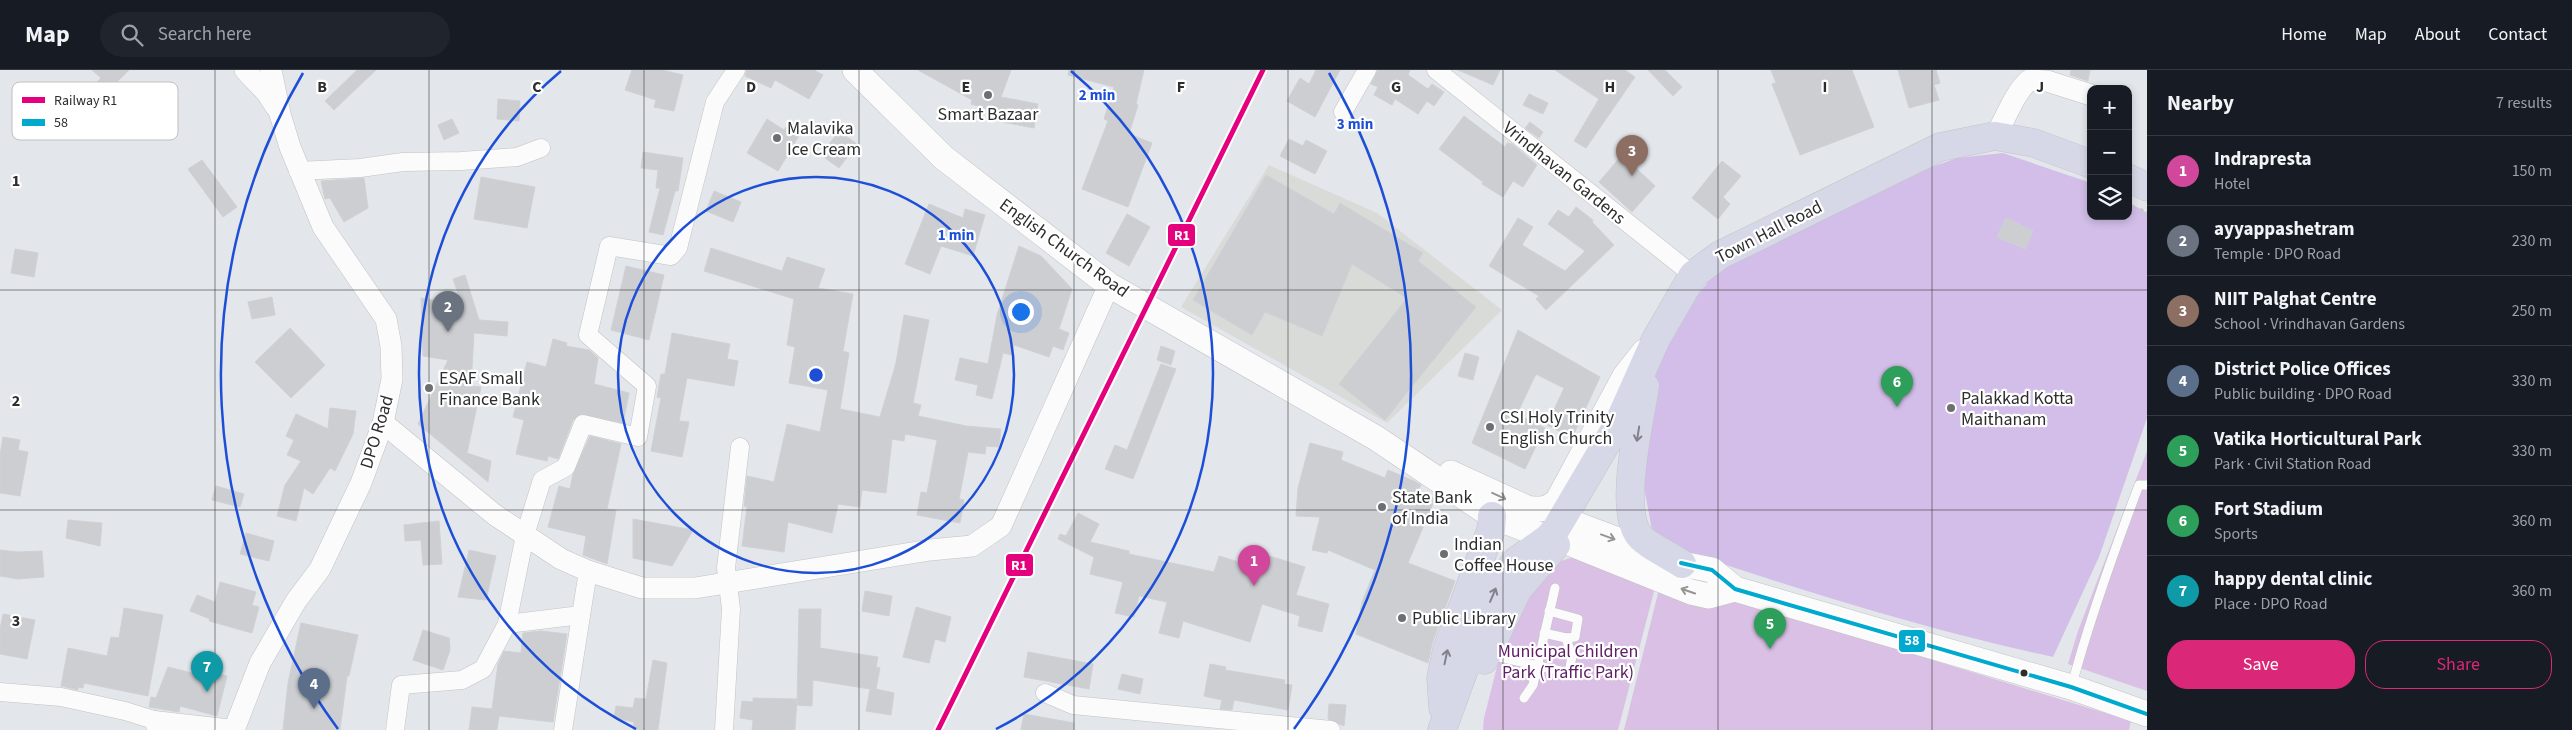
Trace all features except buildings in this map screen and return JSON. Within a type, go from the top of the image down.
[{"type":"main road","name":"English Church Road","points":[[855,70],[944,158],[1117,290],[1376,438],[1492,516],[1557,532]]},
{"type":"main road","name":"Town Hall Road","points":[[1557,532],[1619,422],[1656,339],[1693,275],[1720,255],[1940,147],[1995,136],[2034,143],[2087,163]]},
{"type":"main road","points":[[2132,180],[2147,187]]},
{"type":"main road","name":"English Church Road","points":[[1376,438],[1527,508],[1539,510],[1550,508],[1558,500],[1625,376],[1656,339]]},
{"type":"main road","points":[[1656,339],[1645,385],[1635,451],[1630,492],[1630,514],[1638,535],[1682,564]]},
{"type":"main road","points":[[1443,726],[1441,678],[1447,649],[1491,530],[1492,516]]},
{"type":"main road","points":[[1557,532],[1691,592],[1709,596],[1735,589]]},
{"type":"main road","points":[[1443,726],[1488,654],[1518,589],[1557,532]]},
{"type":"main road","points":[[1443,726],[1498,585],[1516,561],[1557,532],[1712,570],[1735,589],[2071,687],[2147,714]]},
{"type":"street","points":[[245,70],[267,93],[280,114]]},
{"type":"street","name":"DPO Road","points":[[234,730],[260,663],[296,601],[320,569],[361,483],[383,423],[392,379],[391,346],[386,319],[323,228],[298,172],[280,114],[271,70]]},
{"type":"street","points":[[395,730],[401,685],[462,680],[484,669],[507,624],[524,544],[542,480],[566,467],[583,424],[638,437],[647,386],[588,335],[609,246],[671,256],[678,248],[715,102],[736,70]]},
{"type":"street","points":[[1343,112],[1367,70]]},
{"type":"street","name":"Vrindhavan Gardens","points":[[1436,70],[1693,275]]},
{"type":"street","points":[[1995,136],[2009,113],[2018,91],[2029,80],[2047,81],[2087,94]]},
{"type":"street","points":[[298,172],[360,168],[404,162],[461,161],[517,157],[541,148]]},
{"type":"street","points":[[383,423],[495,516],[524,544],[561,559],[586,581],[642,588],[696,588],[729,594],[930,550],[972,546],[1001,526],[1117,290]]},
{"type":"street","points":[[724,730],[729,594],[726,568],[740,447]]},
{"type":"street","points":[[563,730],[586,581]]},
{"type":"street","points":[[507,624],[581,615]]},
{"type":"street","points":[[0,692],[61,697],[125,711],[155,725],[234,730]]},
{"type":"street","points":[[1045,693],[1073,705],[1331,730]]},
{"type":"lane","points":[[2071,687],[2084,639],[2122,529],[2139,485],[2147,485]]},
{"type":"lane","points":[[1524,698],[1533,684],[1536,664],[1555,588]]},
{"type":"lane","points":[[1544,633],[1566,638],[1575,636],[1578,619],[1549,611]]},
{"type":"lane","points":[[1488,654],[1569,673],[1572,656],[1566,638]]},
{"type":"shaded area","points":[[2003,153],[2087,182],[2087,220],[2132,220],[2132,204],[2147,213],[2147,418],[2099,557],[2053,657],[1902,619],[1753,574],[1654,541],[1643,482],[1648,395],[1673,327],[1721,265],[1912,174],[1957,158]]},
{"type":"shaded area","points":[[1269,165],[1377,213],[1502,310],[1387,423],[1181,307]]},
{"type":"green space","points":[[2147,451],[2147,691],[2068,664],[2078,631]]},
{"type":"green space","name":"Municipal Children Park (Traffic Park)","points":[[1588,553],[1658,576],[1618,730],[1483,730],[1484,718],[1501,651],[1528,596],[1557,562]]},
{"type":"green space","points":[[1662,577],[2131,721],[2129,730],[1624,730]]},
{"type":"rail line","name":"R1","points":[[938,730],[1263,70]]},
{"type":"transit line","name":"58","points":[[1681,563],[1712,570],[1735,589],[2071,687],[2147,714]]},
{"type":"place","name":"Smart Bazaar","points":[[988,95]]},
{"type":"place","name":"Malavika Ice Cream","points":[[777,138]]},
{"type":"place","name":"NIIT Palghat Centre","points":[[1632,176]]},
{"type":"place","name":"ayyappashetram","points":[[448,332]]},
{"type":"place","name":"ESAF Small Finance Bank","points":[[429,388]]},
{"type":"place","name":"Fort Stadium","points":[[1897,407]]},
{"type":"place","name":"Palakkad Kotta Maithanam","points":[[1951,408]]},
{"type":"place","name":"CSI Holy Trinity English Church","points":[[1490,427]]},
{"type":"place","name":"State Bank of India","points":[[1382,507]]},
{"type":"place","name":"Indian Coffee House","points":[[1444,554]]},
{"type":"place","name":"Indrapresta","points":[[1254,586]]},
{"type":"place","name":"Public Library","points":[[1402,618]]},
{"type":"place","name":"Vatika Horticultural Park","points":[[1770,649]]},
{"type":"place","name":"happy dental clinic","points":[[207,692]]},
{"type":"place","name":"District Police Offices","points":[[314,709]]}]
